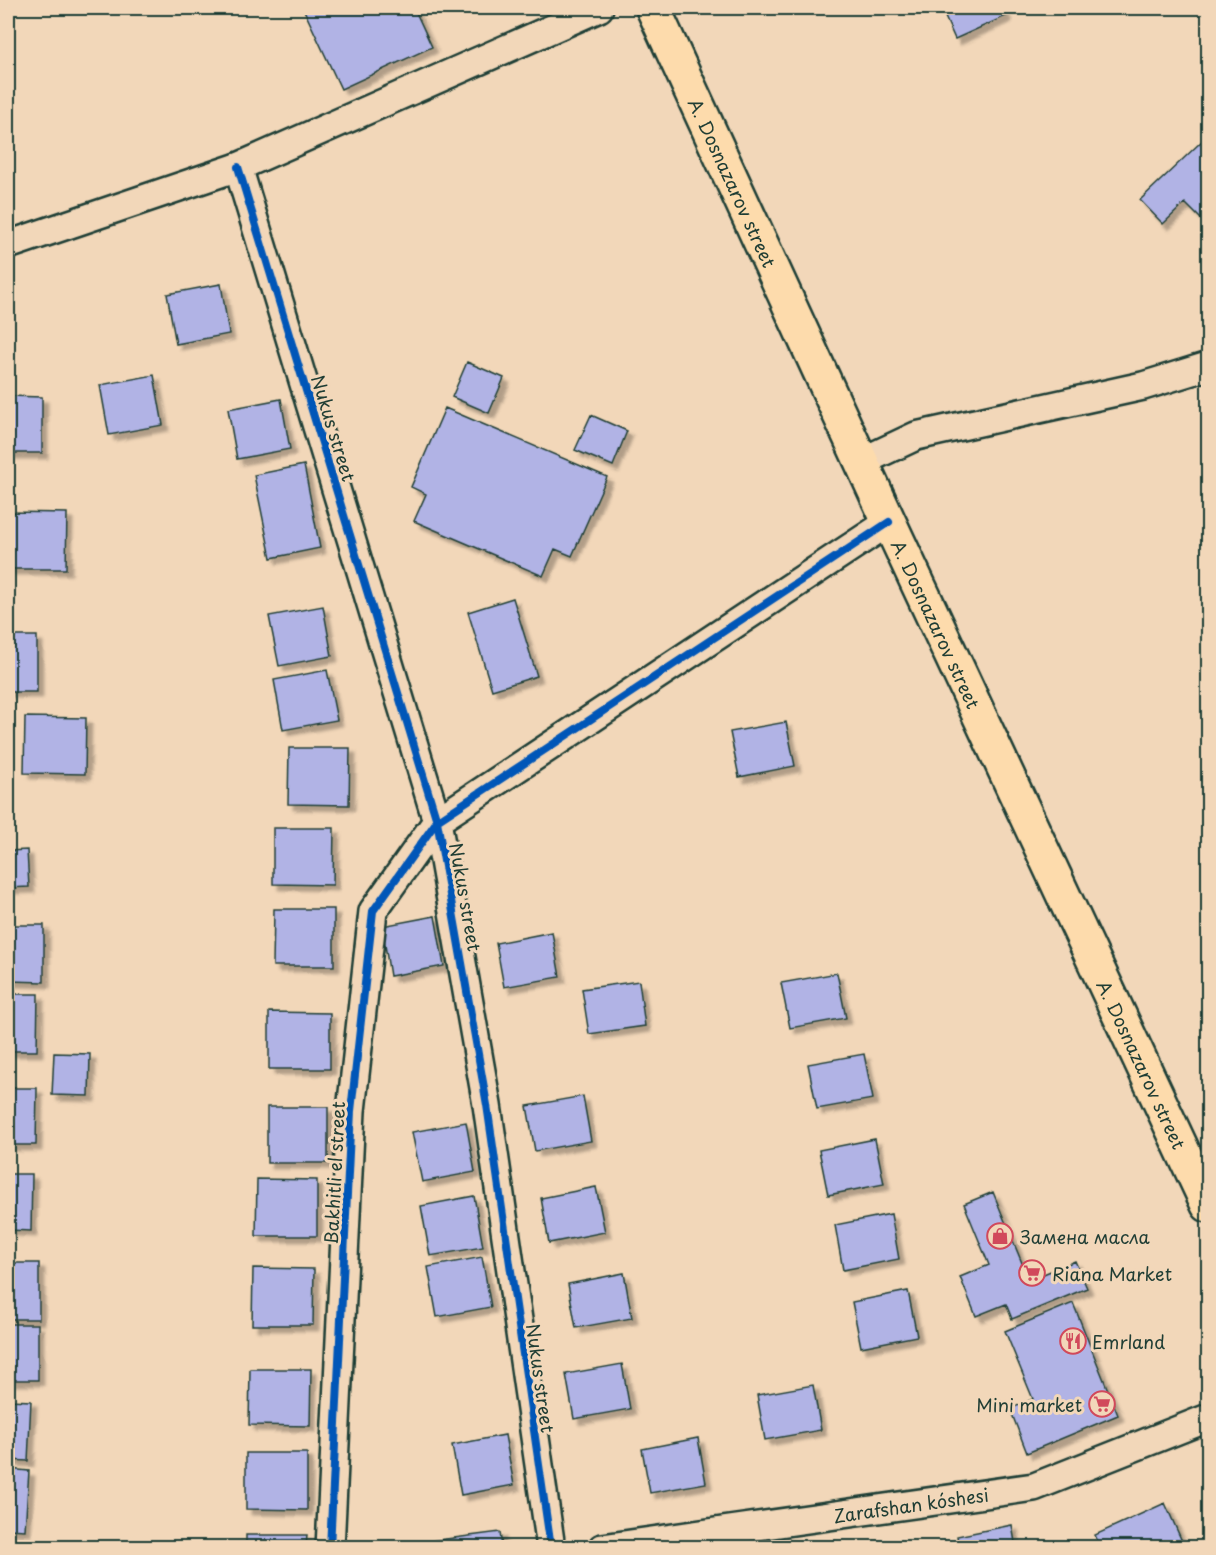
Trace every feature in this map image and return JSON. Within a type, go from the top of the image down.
[{"type":"main road","name":"A. Dosnazarov street","points":[[653,8],[861,462],[1209,1205]]},
{"type":"street","points":[[8,245],[238,167],[598,8]]},
{"type":"street","name":"Nukus street","points":[[238,167],[437,821],[487,1105],[550,1548]]},
{"type":"street","points":[[861,462],[916,436],[1143,386],[1209,366]]},
{"type":"street","points":[[437,821],[889,522]]},
{"type":"street","name":"Bakhitli el street","points":[[330,1548],[351,1111],[373,911],[437,821]]},
{"type":"street","name":"Zarafshan kóshesi","points":[[602,1548],[1034,1487],[1209,1418]]},
{"type":"building","points":[[303,8],[414,8],[432,47],[341,89]]},
{"type":"building","points":[[941,8],[1002,8],[1006,16],[955,39]]},
{"type":"building","points":[[1203,140],[1208,146],[1208,212],[1201,219],[1185,203],[1163,224],[1140,200]]},
{"type":"building","points":[[221,284],[229,334],[176,344],[167,294]]},
{"type":"building","points":[[467,362],[504,378],[489,413],[452,397]]},
{"type":"building","points":[[154,375],[163,425],[109,435],[100,385]]},
{"type":"building","points":[[8,396],[42,397],[42,453],[8,453]]},
{"type":"building","points":[[281,399],[290,449],[237,459],[228,409]]},
{"type":"building","points":[[445,408],[607,477],[572,556],[555,549],[543,576],[414,521],[426,494],[411,487]]},
{"type":"building","points":[[591,415],[627,431],[613,466],[575,450]]},
{"type":"building","points":[[304,465],[320,548],[271,558],[254,475]]},
{"type":"building","points":[[8,512],[67,513],[66,569],[8,569]]},
{"type":"building","points":[[513,598],[537,676],[492,690],[468,612]]},
{"type":"building","points":[[323,606],[332,656],[279,666],[269,616]]},
{"type":"building","points":[[8,636],[37,636],[37,692],[8,692]]},
{"type":"building","points":[[327,670],[337,720],[283,730],[274,680]]},
{"type":"building","points":[[25,717],[86,718],[85,774],[24,773]]},
{"type":"building","points":[[786,722],[795,766],[739,777],[730,732]]},
{"type":"building","points":[[289,748],[350,748],[349,805],[288,804]]},
{"type":"building","points":[[273,828],[334,828],[333,885],[273,884]]},
{"type":"building","points":[[27,850],[29,887],[8,888],[8,851]]},
{"type":"building","points":[[274,909],[334,909],[334,966],[273,966]]},
{"type":"building","points":[[435,916],[444,966],[390,976],[382,926]]},
{"type":"building","points":[[8,925],[44,925],[44,982],[8,981]]},
{"type":"building","points":[[552,932],[560,977],[504,987],[496,943]]},
{"type":"building","points":[[837,973],[846,1018],[790,1028],[781,983]]},
{"type":"building","points":[[639,981],[645,1026],[589,1034],[582,989]]},
{"type":"building","points":[[8,994],[38,994],[37,1051],[8,1051]]},
{"type":"building","points":[[269,1012],[330,1013],[330,1069],[269,1069]]},
{"type":"building","points":[[54,1053],[90,1054],[89,1096],[52,1095]]},
{"type":"building","points":[[864,1054],[873,1099],[817,1109],[808,1064]]},
{"type":"building","points":[[8,1088],[37,1088],[36,1145],[8,1145]]},
{"type":"building","points":[[583,1096],[591,1141],[535,1151],[527,1106]]},
{"type":"building","points":[[267,1107],[328,1107],[328,1163],[267,1163]]},
{"type":"building","points":[[466,1122],[475,1172],[422,1182],[412,1132]]},
{"type":"building","points":[[875,1139],[884,1184],[828,1195],[819,1150]]},
{"type":"building","points":[[8,1174],[32,1174],[31,1231],[8,1230]]},
{"type":"building","points":[[257,1179],[317,1180],[317,1236],[256,1236]]},
{"type":"building","points":[[596,1187],[605,1232],[549,1243],[541,1198]]},
{"type":"building","points":[[993,1192],[1029,1280],[1075,1261],[1087,1288],[1012,1319],[1006,1304],[976,1316],[960,1277],[989,1265],[964,1204]]},
{"type":"building","points":[[474,1196],[483,1247],[430,1256],[421,1206]]},
{"type":"building","points":[[891,1214],[899,1259],[843,1270],[835,1225]]},
{"type":"building","points":[[482,1257],[491,1307],[437,1317],[428,1267]]},
{"type":"building","points":[[8,1263],[39,1263],[39,1319],[8,1319]]},
{"type":"building","points":[[253,1268],[314,1269],[313,1325],[252,1325]]},
{"type":"building","points":[[624,1273],[632,1318],[576,1328],[568,1284]]},
{"type":"building","points":[[908,1291],[917,1336],[861,1347],[852,1302]]},
{"type":"building","points":[[1073,1303],[1118,1415],[1027,1453],[1010,1409],[1033,1399],[1005,1331]]},
{"type":"building","points":[[8,1324],[38,1324],[38,1380],[8,1380]]},
{"type":"building","points":[[622,1364],[630,1409],[574,1419],[566,1374]]},
{"type":"building","points":[[250,1369],[311,1369],[310,1426],[249,1425]]},
{"type":"building","points":[[813,1385],[821,1430],[765,1440],[757,1395]]},
{"type":"building","points":[[8,1400],[31,1401],[28,1461],[8,1460]]},
{"type":"building","points":[[505,1435],[514,1485],[461,1495],[452,1445]]},
{"type":"building","points":[[698,1438],[706,1483],[650,1493],[642,1449]]},
{"type":"building","points":[[246,1453],[307,1453],[307,1510],[246,1509]]},
{"type":"building","points":[[8,1469],[29,1471],[25,1530],[8,1529]]},
{"type":"building","points":[[1165,1503],[1185,1548],[1101,1548],[1095,1535]]},
{"type":"building","points":[[1012,1525],[1016,1548],[959,1548],[957,1536]]},
{"type":"building","points":[[500,1532],[502,1548],[432,1548],[431,1541]]},
{"type":"building","points":[[246,1535],[307,1535],[306,1548],[246,1548]]},
{"type":"building","points":[[8,1538],[24,1539],[23,1548],[8,1548]]},
{"type":"cycle path","points":[[238,167],[437,821],[487,1105],[551,1548]]},
{"type":"cycle path","points":[[330,1548],[351,1111],[373,911],[437,821],[889,522]]},
{"type":"place","name":"Замена масла","points":[[1000,1236]]},
{"type":"place","name":"Riana Market","points":[[1032,1273]]},
{"type":"place","name":"Emrland","points":[[1073,1341]]},
{"type":"place","name":"Mini market","points":[[1102,1404]]}]
